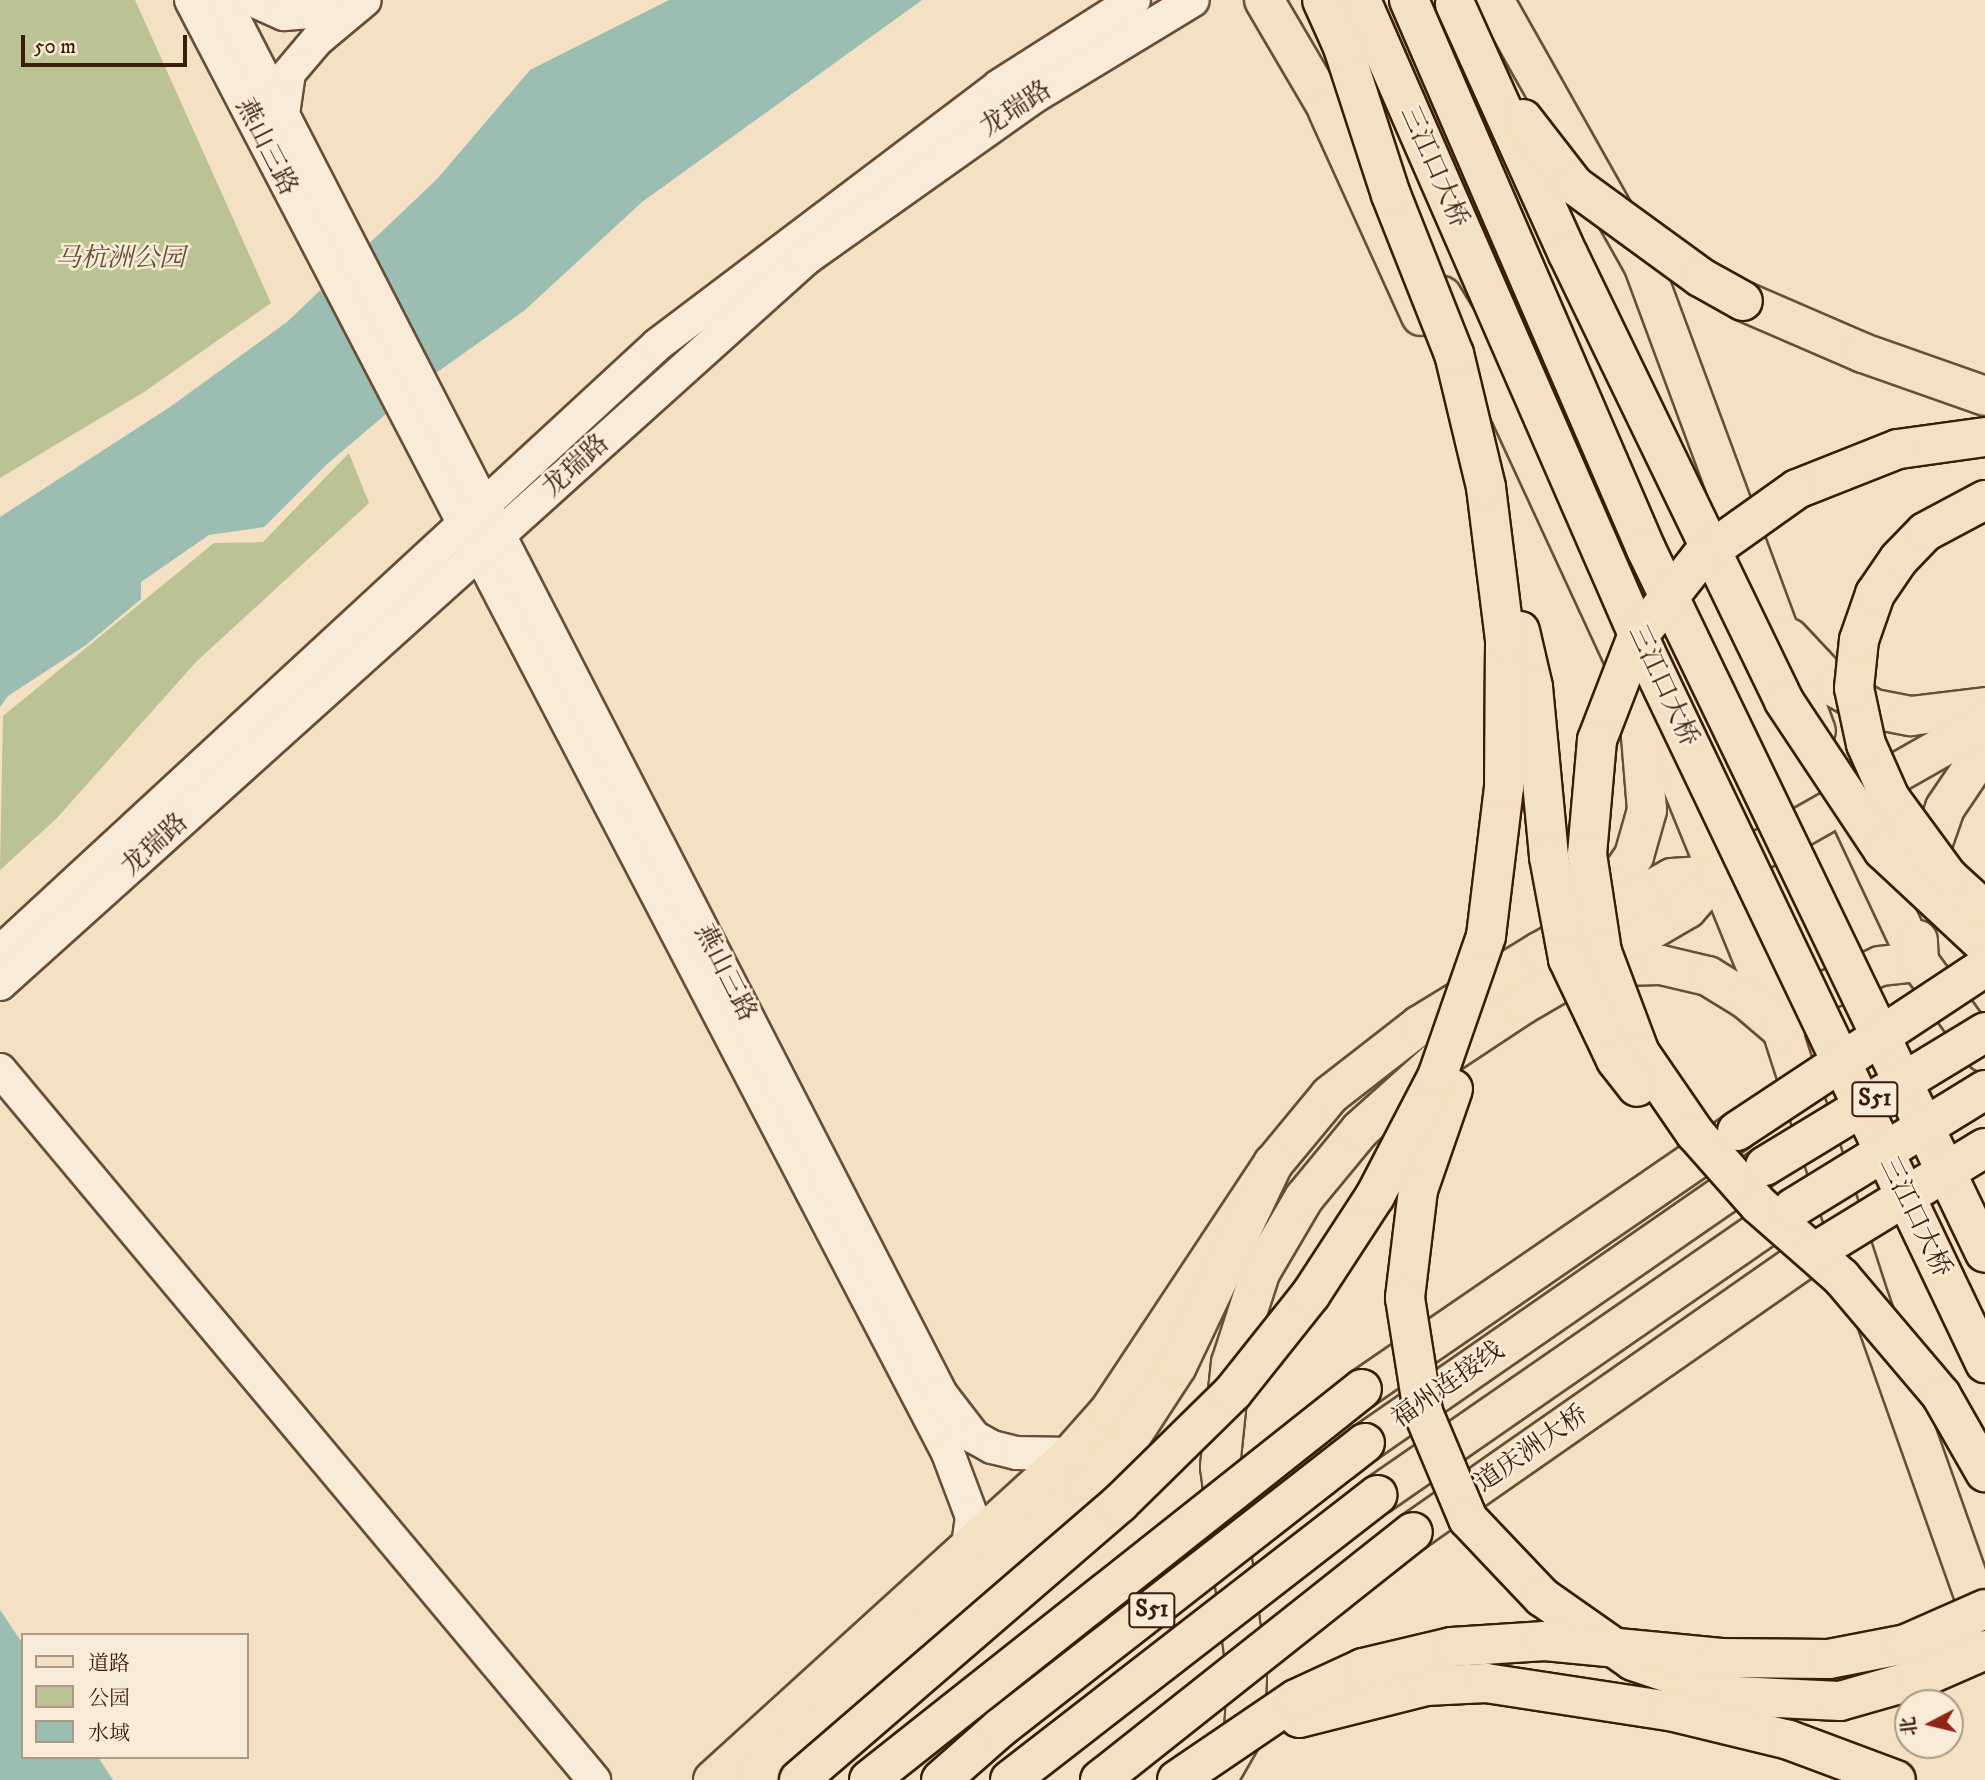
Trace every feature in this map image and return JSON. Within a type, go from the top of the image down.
[{"type":"main road","points":[[1264,0],[1328,111],[1499,388],[1682,785],[1782,1030],[1870,1302],[1985,1626]]},
{"type":"main road","points":[[1321,0],[1343,47],[1391,195],[1454,354],[1486,487],[1505,640],[1504,787],[1486,936],[1455,1083],[1418,1190],[1405,1298],[1423,1412],[1468,1519],[1542,1597],[1633,1661],[1736,1696],[1840,1701],[1921,1678],[1985,1650]]},
{"type":"main road","name":"三江口大桥","points":[[1361,0],[1646,653],[1985,1363]]},
{"type":"main road","name":"三江口大桥","points":[[1409,0],[1646,549],[1985,1253]]},
{"type":"main road","points":[[1494,0],[1643,264],[1766,606],[1845,804],[1919,962],[1985,1053]]},
{"type":"main road","points":[[1454,2],[1525,122],[1574,185],[1700,277],[1743,301],[1863,353],[1985,396]]},
{"type":"main road","points":[[1454,2],[1567,254],[1784,701],[1883,849],[1985,945]]},
{"type":"main road","points":[[1328,111],[1441,360],[1499,537],[1533,687],[1549,857],[1568,959],[1616,1060],[1681,1142],[1776,1207]]},
{"type":"main road","points":[[1985,437],[1898,449],[1797,489],[1700,558],[1636,639],[1597,740],[1587,854],[1602,953],[1640,1053],[1695,1133],[1776,1207],[1941,1395],[1985,1472]]},
{"type":"main road","points":[[1985,500],[1925,532],[1899,559],[1875,594],[1859,640],[1854,688],[1866,744],[1890,798],[1948,877],[1985,910]]},
{"type":"main road","points":[[1766,606],[1803,658],[1836,688],[1874,709],[1911,716],[1985,707]]},
{"type":"main road","points":[[1525,989],[1539,952],[1609,892],[1634,856],[1647,810],[1639,720],[1606,622]]},
{"type":"main road","points":[[1198,1774],[1244,1733],[1247,1677],[1220,1466],[1231,1363],[1260,1273],[1304,1198],[1360,1130],[1436,1062],[1525,989],[1687,909],[1717,875],[1985,723]]},
{"type":"main road","points":[[1919,962],[1916,907],[1925,856],[1945,808],[1985,749]]},
{"type":"main road","points":[[1539,952],[1672,878],[1717,875]]},
{"type":"main road","points":[[799,1780],[1121,1503],[1233,1392],[1311,1294],[1375,1196],[1437,1077],[1486,936]]},
{"type":"main road","points":[[1782,1030],[1814,996],[1880,966],[1919,962]]},
{"type":"main road","points":[[713,1780],[967,1552],[1071,1454],[1110,1410],[1273,1164],[1330,1095],[1420,1025],[1525,989],[1618,966],[1661,965],[1708,976],[1747,1000],[1782,1030]]},
{"type":"main road","points":[[1938,1001],[1985,967]]},
{"type":"main road","points":[[869,1780],[1362,1389],[1737,1131],[1985,972]]},
{"type":"main road","name":"福州连接线","points":[[941,1780],[1000,1728],[1365,1443],[1765,1166],[1985,1031]]},
{"type":"main road","name":"福州连接线","points":[[1010,1780],[1378,1495],[1776,1207],[1985,1090]]},
{"type":"main road","name":"道庆洲大桥","points":[[1100,1780],[1413,1532],[1815,1252],[1985,1148]]},
{"type":"main road","points":[[755,1780],[1086,1488],[1132,1435],[1177,1366],[1273,1164]]},
{"type":"main road","points":[[1198,1774],[1296,1699],[1363,1668],[1452,1647],[1545,1641],[1721,1658],[1829,1659],[1906,1644],[1985,1609]]},
{"type":"main road","points":[[1198,1774],[1308,1714],[1426,1686],[1486,1684],[1670,1711],[1789,1740],[1896,1780]]},
{"type":"street","name":"燕山三路","points":[[191,0],[334,247],[941,1394],[974,1437],[992,1447],[1016,1453],[1071,1454]]},
{"type":"street","name":"燕山三路","points":[[224,0],[283,114],[334,247]]},
{"type":"street","points":[[252,0],[284,14],[314,12],[337,0]]},
{"type":"street","points":[[283,114],[289,73],[317,40],[365,0]]},
{"type":"street","name":"龙瑞路","points":[[0,952],[657,345],[1009,78],[1133,0]]},
{"type":"street","name":"龙瑞路","points":[[0,984],[772,288],[835,237],[1022,105],[1193,0]]},
{"type":"street","name":"燕山三路","points":[[491,544],[960,1477],[972,1517],[967,1552]]},
{"type":"street","points":[[0,1070],[594,1780]]},
{"type":"green space","name":"马杭洲公园","points":[[0,0],[135,0],[271,303],[144,392],[0,478]]},
{"type":"green space","points":[[349,453],[369,503],[196,662],[56,819],[0,870],[3,716],[214,543],[263,542]]},
{"type":"water","points":[[669,0],[922,0],[642,202],[525,310],[426,380],[326,465],[264,527],[209,535],[141,582],[141,599],[86,645],[8,696],[0,707],[0,517],[170,407],[287,322],[438,178],[530,70]]},
{"type":"water","points":[[0,1610],[21,1641],[21,1759],[99,1759],[113,1780],[0,1780]]}]
